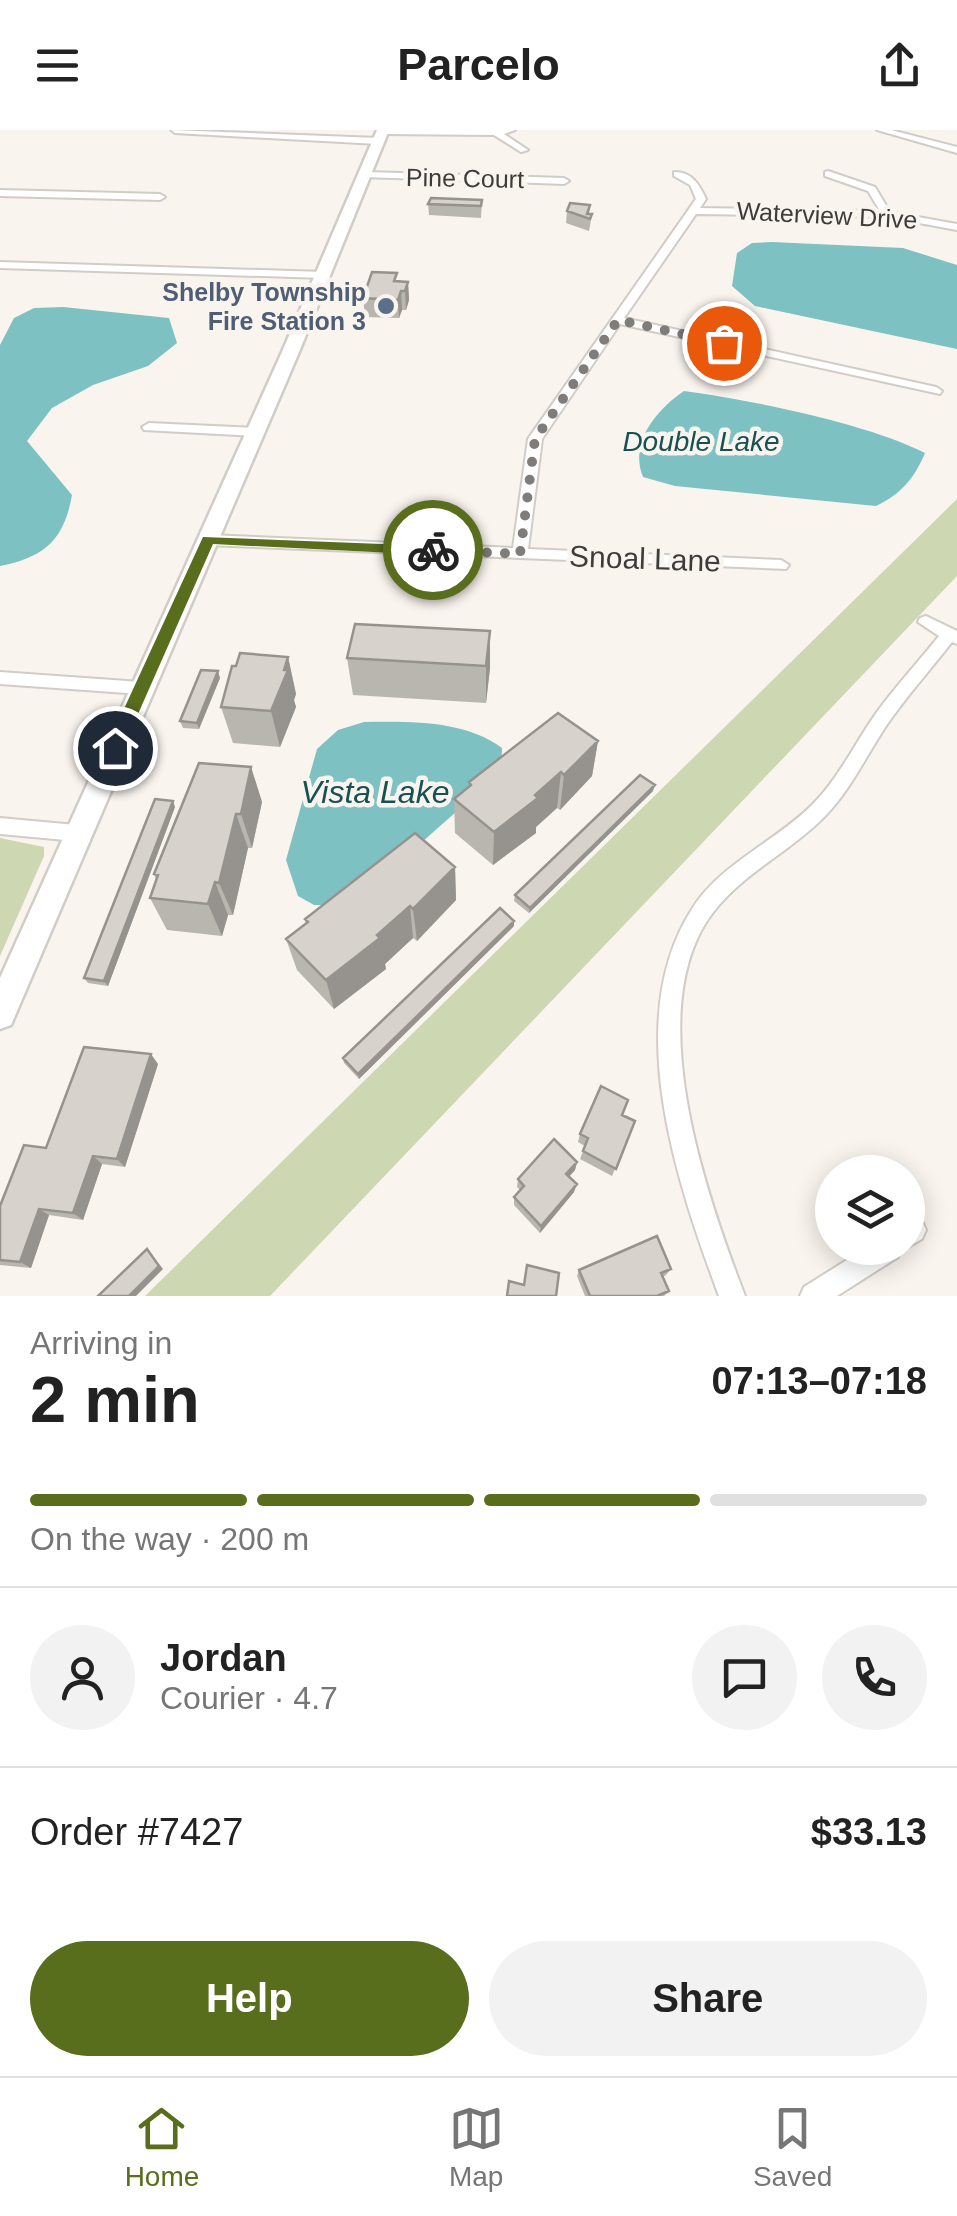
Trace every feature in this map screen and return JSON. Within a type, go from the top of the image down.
[{"type":"street","points":[[176,130],[381,134],[511,130]]},
{"type":"street","points":[[881,130],[957,150]]},
{"type":"street","points":[[497,133],[524,150]]},
{"type":"street","points":[[0,1014],[76,833],[256,432],[381,134]]},
{"type":"street","points":[[520,554],[535,439],[702,199],[700,190],[678,174]]},
{"type":"street","points":[[828,174],[872,189],[887,214]]},
{"type":"street","name":"Pine Court","points":[[366,176],[564,181]]},
{"type":"street","points":[[0,193],[160,197]]},
{"type":"street","name":"Waterview Drive","points":[[696,211],[887,214],[957,228]]},
{"type":"street","points":[[0,265],[324,274]]},
{"type":"street","points":[[618,320],[936,390]]},
{"type":"street","points":[[150,427],[256,432]]},
{"type":"street","name":"Snoal Lane","points":[[208,540],[782,565]]},
{"type":"street","points":[[732,1296],[701,1220],[680,1132],[671,1050],[674,976],[684,944],[714,896],[818,810],[883,717],[954,636],[926,622]]},
{"type":"street","points":[[0,678],[140,688]]},
{"type":"street","points":[[0,826],[76,833]]},
{"type":"street","points":[[813,1296],[862,1265]]},
{"type":"green space","points":[[957,499],[957,576],[270,1296],[145,1296]]},
{"type":"green space","points":[[0,838],[44,847],[44,856],[0,956]]},
{"type":"water","points":[[752,243],[903,248],[957,265],[957,349],[755,306],[732,286],[737,253]]},
{"type":"water","points":[[63,307],[169,318],[177,343],[148,366],[93,385],[52,408],[27,441],[72,495],[64,524],[40,551],[0,566],[0,345],[14,318],[34,308]]},
{"type":"water","name":"Double Lake","points":[[684,391],[840,423],[925,453],[906,485],[876,506],[675,486],[643,477],[642,440],[655,418]]},
{"type":"water","name":"Vista Lake","points":[[364,722],[418,722],[471,732],[502,748],[501,772],[351,905],[314,905],[298,896],[286,860],[317,749],[338,730]]},
{"type":"building","points":[[431,198],[482,200],[481,206],[428,204]]},
{"type":"building","points":[[570,203],[590,205],[590,219],[567,211]]},
{"type":"building","points":[[372,272],[397,273],[394,281],[408,282],[398,300],[363,298]]},
{"type":"building","points":[[355,624],[490,631],[486,666],[347,658]]},
{"type":"building","points":[[240,653],[288,657],[284,670],[288,670],[271,711],[221,707],[232,666],[236,666]]},
{"type":"building","points":[[201,670],[218,671],[197,723],[180,721]]},
{"type":"building","points":[[558,713],[598,741],[564,775],[561,772],[535,795],[538,798],[494,832],[454,799],[471,785],[469,782]]},
{"type":"building","points":[[199,763],[251,767],[219,883],[215,882],[208,904],[150,898],[158,875],[154,874]]},
{"type":"building","points":[[640,775],[655,785],[530,908],[515,895]]},
{"type":"building","points":[[155,799],[173,801],[104,981],[84,978]]},
{"type":"building","points":[[415,833],[455,867],[413,909],[410,906],[377,935],[380,938],[326,980],[286,939],[308,922],[305,919]]},
{"type":"building","points":[[500,908],[514,921],[358,1074],[343,1058]]},
{"type":"building","points":[[84,1047],[151,1054],[117,1159],[93,1156],[73,1213],[39,1209],[20,1262],[0,1260],[0,1206],[24,1145],[46,1148]]},
{"type":"building","points":[[601,1086],[628,1100],[622,1115],[635,1121],[616,1169],[583,1151],[588,1138],[580,1134]]},
{"type":"building","points":[[554,1139],[577,1162],[566,1174],[577,1184],[541,1226],[514,1197],[524,1186],[518,1179]]},
{"type":"building","points":[[657,1236],[671,1269],[661,1273],[669,1291],[657,1296],[590,1296],[579,1270]]},
{"type":"building","points":[[147,1249],[159,1266],[129,1296],[98,1296]]},
{"type":"building","points":[[527,1265],[559,1273],[556,1296],[507,1296],[509,1281],[524,1285]]},
{"type":"way so far","points":[[433,550],[520,554],[530,454],[535,439],[618,320],[724,343]]},
{"type":"place","name":"Shelby Township Fire Station 3","points":[[386,306]]},
{"type":"route","points":[[115,748],[208,540],[433,550]]}]
